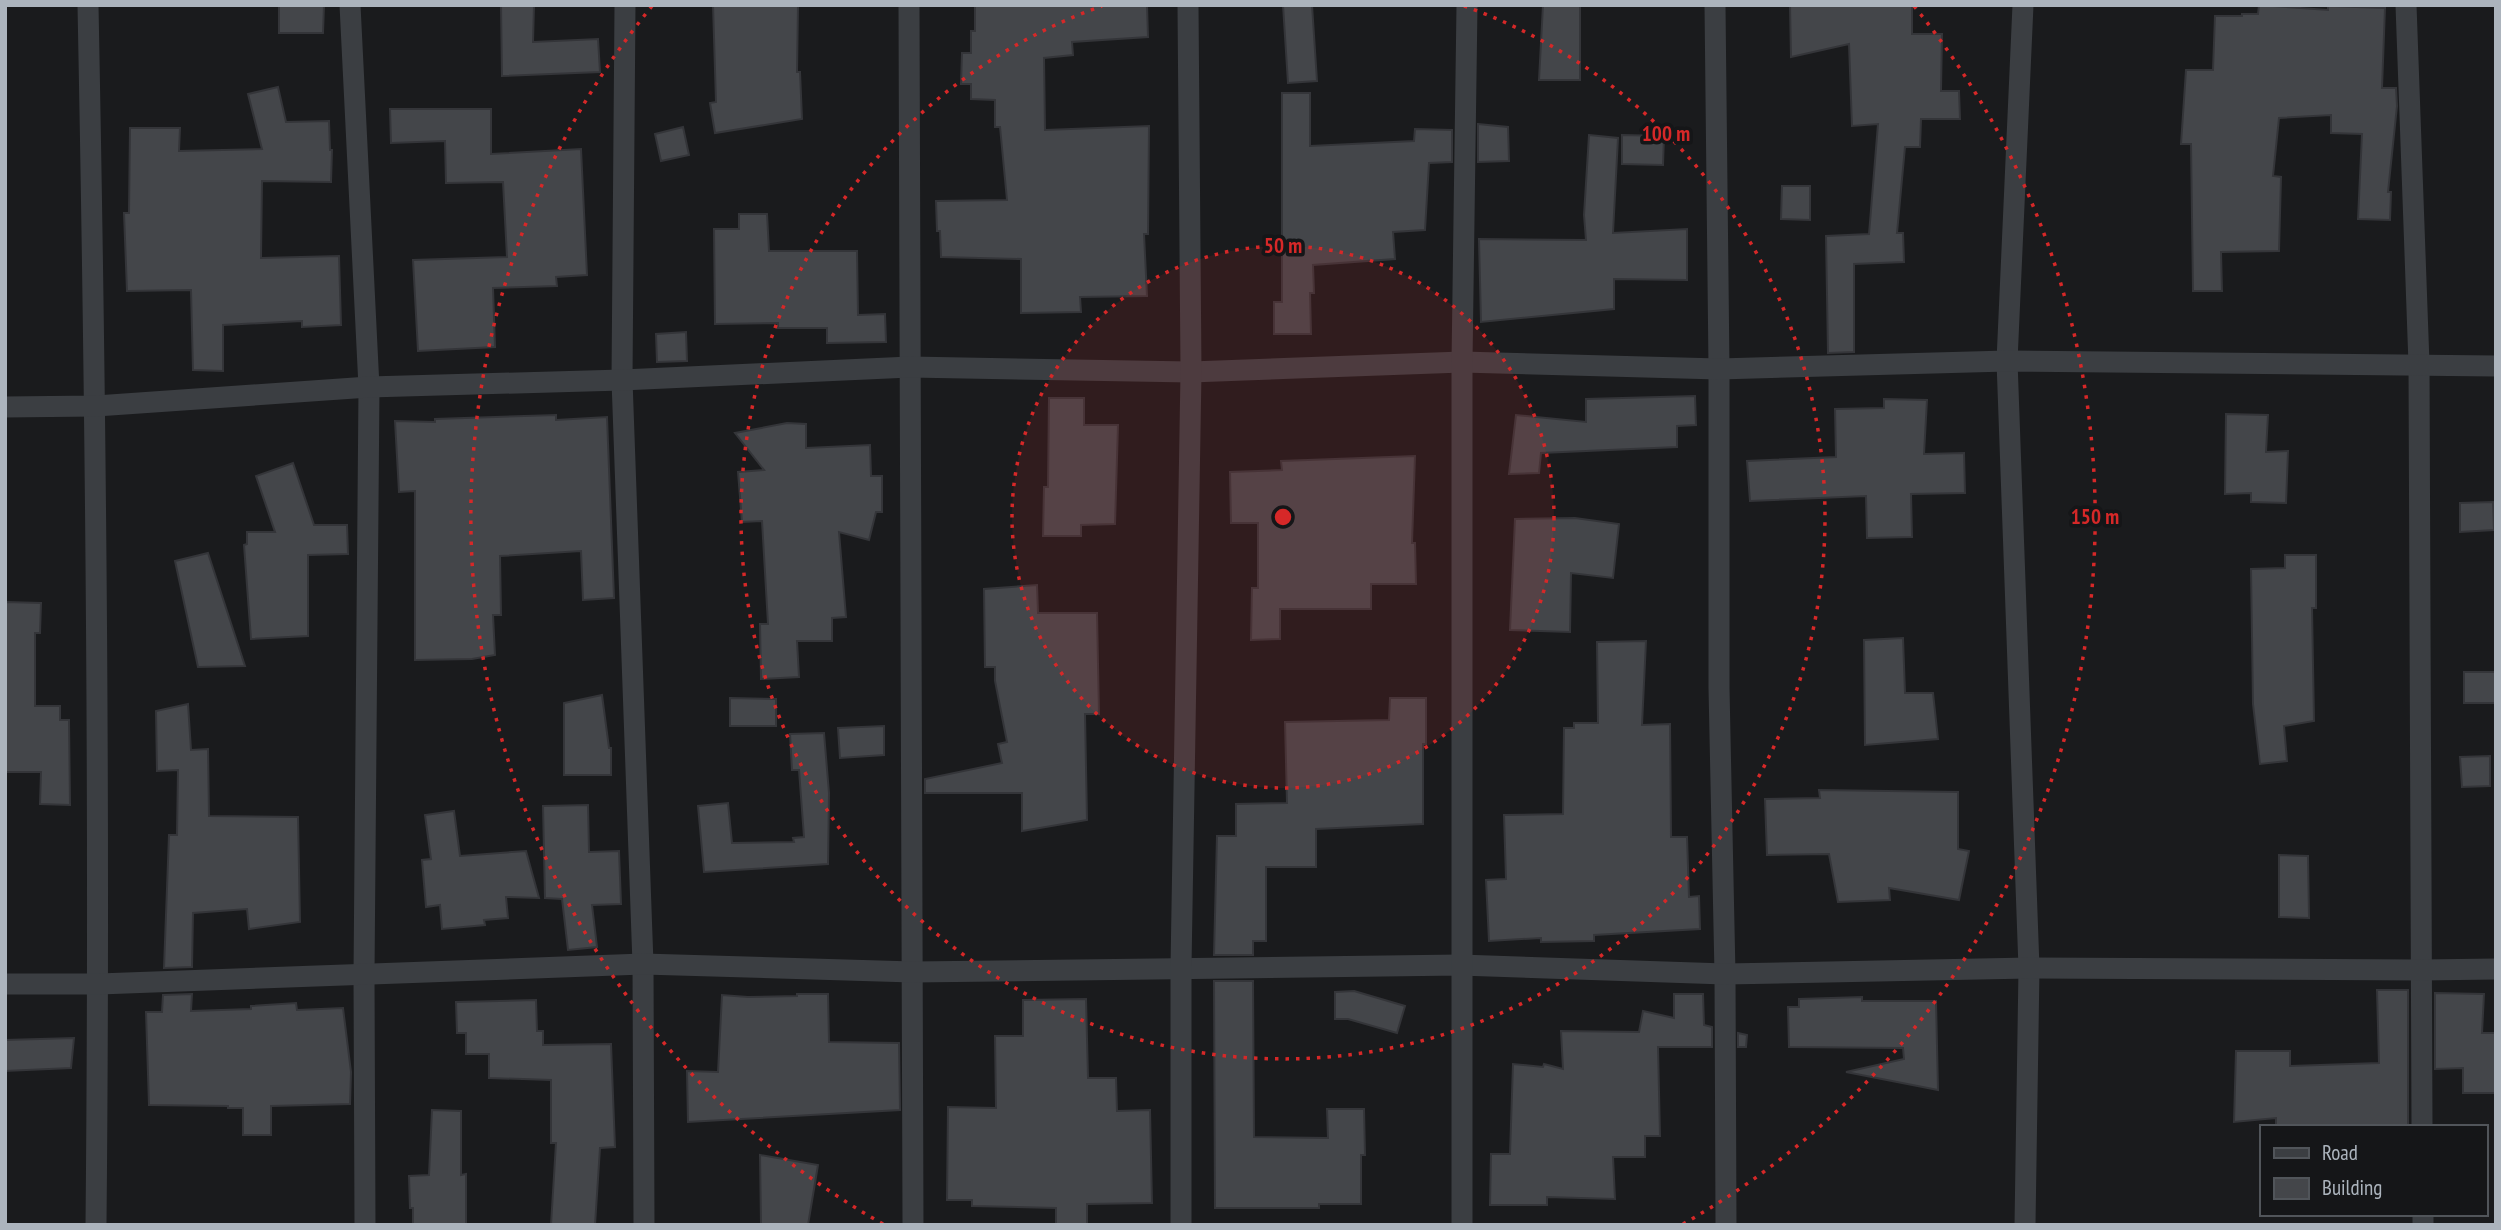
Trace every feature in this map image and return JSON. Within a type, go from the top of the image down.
[{"type":"street","points":[[88,5],[96,406],[99,984],[96,1225]]},
{"type":"street","points":[[349,5],[369,387],[364,975],[365,1225]]},
{"type":"street","points":[[625,5],[622,380],[643,964],[644,1225]]},
{"type":"street","points":[[909,5],[913,1225]]},
{"type":"street","points":[[1181,1225],[1181,967],[1191,372],[1188,5]]},
{"type":"street","points":[[1462,1225],[1462,362],[1467,5]]},
{"type":"street","points":[[1715,5],[1719,688],[1725,974],[1726,1225]]},
{"type":"street","points":[[2023,5],[2007,360],[2029,968],[2025,1225]]},
{"type":"street","points":[[2406,5],[2419,364],[2422,1125]]},
{"type":"street","points":[[5,407],[96,406],[369,387],[622,380],[910,367],[1191,372],[1462,362],[1719,369],[2007,360],[2496,366]]},
{"type":"street","points":[[5,984],[99,984],[643,964],[913,972],[1460,965],[1725,974],[2029,968],[2496,969]]},
{"type":"building","points":[[279,5],[324,5],[323,33],[279,33]]},
{"type":"building","points":[[501,5],[534,5],[533,42],[598,39],[600,72],[502,76]]},
{"type":"building","points":[[713,5],[798,5],[797,72],[800,72],[802,119],[715,133],[710,103],[716,102]]},
{"type":"building","points":[[975,5],[1147,5],[1148,37],[1072,42],[1073,55],[1044,58],[1045,130],[1149,126],[1148,234],[1144,234],[1147,296],[1080,297],[1081,312],[1021,313],[1021,259],[941,257],[936,201],[1007,200],[1000,127],[995,127],[995,100],[971,99],[971,84],[961,84],[962,53],[971,53],[971,31],[975,31]]},
{"type":"building","points":[[1283,5],[1312,5],[1317,81],[1288,83]]},
{"type":"building","points":[[1543,5],[1580,5],[1580,80],[1539,80]]},
{"type":"building","points":[[1790,5],[1912,5],[1912,34],[1942,34],[1941,91],[1959,91],[1960,119],[1921,119],[1920,147],[1905,147],[1897,233],[1903,233],[1904,262],[1854,264],[1854,352],[1828,353],[1826,236],[1869,234],[1878,124],[1852,126],[1849,44],[1791,57]]},
{"type":"building","points":[[2259,5],[2328,10],[2328,6],[2385,8],[2382,88],[2396,88],[2397,106],[2388,192],[2391,192],[2390,220],[2358,219],[2362,134],[2331,133],[2331,115],[2279,118],[2273,176],[2281,177],[2279,251],[2221,252],[2222,291],[2193,291],[2191,144],[2181,144],[2186,70],[2213,70],[2215,16],[2258,14]]},
{"type":"building","points":[[278,87],[286,122],[329,121],[331,182],[262,181],[261,258],[339,256],[341,325],[302,327],[302,321],[223,325],[223,371],[193,370],[191,290],[127,291],[124,213],[129,213],[130,128],[180,128],[179,151],[262,149],[248,94]]},
{"type":"building","points":[[1282,93],[1310,93],[1310,146],[1414,141],[1415,129],[1452,130],[1452,162],[1429,163],[1425,230],[1393,232],[1395,259],[1313,265],[1314,293],[1310,293],[1311,334],[1274,334],[1274,302],[1282,302]]},
{"type":"building","points":[[390,109],[491,109],[491,154],[581,149],[587,275],[556,277],[557,286],[493,288],[495,347],[418,351],[413,260],[507,257],[503,182],[446,183],[445,141],[391,143]]},
{"type":"building","points":[[1478,124],[1508,127],[1509,161],[1478,162]]},
{"type":"building","points":[[683,127],[689,155],[661,161],[655,134]]},
{"type":"building","points":[[1589,135],[1618,138],[1613,233],[1687,229],[1687,280],[1614,279],[1614,309],[1481,322],[1479,239],[1586,240],[1584,215]]},
{"type":"building","points":[[1622,135],[1664,136],[1663,165],[1622,164]]},
{"type":"building","points":[[1782,186],[1810,186],[1810,220],[1781,219]]},
{"type":"building","points":[[739,214],[767,214],[769,251],[857,251],[858,315],[885,314],[886,342],[827,343],[827,328],[778,328],[778,323],[715,324],[714,229],[739,229]]},
{"type":"building","points":[[686,332],[687,361],[657,362],[656,334]]},
{"type":"building","points":[[1695,396],[1696,425],[1677,426],[1677,447],[1541,453],[1539,473],[1509,474],[1516,415],[1586,422],[1586,399]]},
{"type":"building","points":[[1049,398],[1084,398],[1084,425],[1118,425],[1115,524],[1081,525],[1081,536],[1043,536],[1044,487],[1048,487]]},
{"type":"building","points":[[1884,399],[1927,400],[1924,454],[1964,453],[1965,493],[1911,494],[1912,537],[1867,538],[1866,496],[1750,501],[1747,461],[1836,457],[1835,409],[1884,408]]},
{"type":"building","points":[[2226,414],[2268,415],[2266,452],[2288,451],[2286,503],[2251,502],[2251,493],[2225,494]]},
{"type":"building","points":[[556,415],[556,420],[607,417],[614,598],[583,600],[581,551],[500,556],[501,615],[493,615],[495,655],[472,659],[415,660],[415,491],[399,492],[395,421],[435,422],[435,419]]},
{"type":"building","points":[[787,423],[806,424],[806,448],[870,445],[871,476],[882,476],[882,512],[876,512],[869,540],[839,532],[846,617],[832,618],[832,641],[797,641],[799,677],[761,679],[760,624],[768,624],[762,521],[742,522],[738,472],[764,470],[735,433]]},
{"type":"building","points":[[1415,456],[1412,543],[1415,543],[1416,584],[1371,584],[1371,609],[1280,609],[1280,639],[1251,640],[1252,588],[1258,588],[1258,523],[1231,523],[1230,472],[1282,470],[1281,461]]},
{"type":"building","points":[[293,463],[314,525],[347,525],[348,554],[308,555],[308,636],[251,639],[244,545],[247,544],[247,532],[275,532],[256,476]]},
{"type":"building","points":[[2493,502],[2494,530],[2460,532],[2460,503]]},
{"type":"building","points":[[1575,518],[1619,524],[1613,578],[1571,573],[1570,632],[1510,630],[1515,519]]},
{"type":"building","points":[[208,553],[245,666],[198,667],[175,561]]},
{"type":"building","points":[[2285,555],[2316,555],[2316,608],[2312,608],[2314,721],[2284,726],[2287,761],[2260,764],[2253,704],[2251,569],[2285,568]]},
{"type":"building","points":[[1037,585],[1038,613],[1097,613],[1099,714],[1085,714],[1087,820],[1022,831],[1022,793],[925,793],[925,779],[1002,763],[998,744],[1007,742],[995,681],[995,667],[985,667],[984,589]]},
{"type":"building","points":[[6,602],[41,603],[40,633],[35,633],[35,706],[60,706],[60,720],[69,720],[70,805],[40,804],[41,772],[5,772]]},
{"type":"building","points":[[1903,638],[1905,693],[1933,693],[1938,739],[1865,745],[1864,640]]},
{"type":"building","points":[[1646,641],[1642,725],[1670,724],[1671,837],[1687,837],[1689,897],[1699,896],[1700,929],[1594,935],[1594,941],[1541,942],[1541,938],[1489,941],[1486,880],[1506,879],[1504,815],[1563,814],[1564,728],[1574,728],[1574,723],[1598,723],[1597,642]]},
{"type":"building","points":[[2464,672],[2496,672],[2496,703],[2464,703]]},
{"type":"building","points":[[602,695],[611,748],[611,775],[564,775],[564,703]]},
{"type":"building","points":[[730,698],[776,699],[776,726],[730,726]]},
{"type":"building","points":[[1390,698],[1426,698],[1423,824],[1316,829],[1316,867],[1266,867],[1266,941],[1253,941],[1253,955],[1214,955],[1217,836],[1236,836],[1236,804],[1287,803],[1285,722],[1389,720]]},
{"type":"building","points":[[188,704],[191,750],[208,749],[209,816],[298,817],[300,922],[249,929],[247,909],[193,913],[192,967],[164,968],[169,835],[177,835],[178,770],[157,771],[156,711]]},
{"type":"building","points":[[884,726],[884,755],[840,758],[838,728]]},
{"type":"building","points":[[824,733],[829,793],[828,864],[704,872],[698,806],[728,803],[732,843],[794,842],[793,838],[804,837],[799,770],[792,770],[790,734]]},
{"type":"building","points":[[2490,756],[2490,786],[2462,787],[2460,757]]},
{"type":"building","points":[[1819,790],[1958,792],[1958,849],[1969,851],[1959,900],[1889,888],[1890,900],[1838,902],[1829,854],[1767,855],[1765,799],[1820,798]]},
{"type":"building","points":[[588,805],[589,852],[619,851],[621,904],[592,905],[597,947],[568,950],[562,899],[545,898],[543,806]]},
{"type":"building","points":[[454,811],[460,856],[526,851],[539,898],[506,897],[508,918],[484,920],[485,925],[442,929],[440,905],[426,907],[422,860],[431,859],[425,815]]},
{"type":"building","points":[[2279,855],[2308,856],[2309,918],[2279,917]]},
{"type":"building","points":[[1214,981],[1253,981],[1254,1137],[1328,1138],[1327,1109],[1364,1109],[1365,1155],[1361,1155],[1361,1204],[1319,1204],[1319,1208],[1215,1208]]},
{"type":"building","points":[[2377,990],[2408,990],[2408,1125],[2276,1125],[2276,1118],[2234,1122],[2236,1051],[2290,1051],[2290,1066],[2379,1063]]},
{"type":"building","points":[[1354,991],[1405,1006],[1397,1033],[1348,1019],[1335,1019],[1335,992]]},
{"type":"building","points":[[2435,993],[2484,994],[2482,1033],[2496,1033],[2496,1093],[2463,1093],[2463,1068],[2435,1069]]},
{"type":"building","points":[[192,994],[191,1011],[251,1009],[251,1006],[296,1003],[297,1010],[343,1008],[351,1072],[350,1104],[271,1106],[271,1135],[243,1135],[243,1108],[149,1105],[146,1012],[162,1012],[163,995]]},
{"type":"building","points":[[828,994],[829,1042],[899,1043],[900,1110],[688,1122],[687,1071],[718,1072],[722,995],[748,997]]},
{"type":"building","points":[[1674,994],[1703,994],[1704,1025],[1712,1027],[1712,1047],[1658,1047],[1660,1136],[1645,1136],[1645,1157],[1613,1157],[1615,1199],[1547,1197],[1547,1205],[1490,1205],[1491,1154],[1510,1154],[1513,1064],[1543,1067],[1544,1064],[1563,1069],[1561,1031],[1639,1032],[1643,1011],[1674,1018]]},
{"type":"building","points":[[1862,997],[1862,1001],[1936,1001],[1938,1090],[1846,1072],[1904,1059],[1903,1048],[1789,1047],[1788,1007],[1799,1007],[1799,999]]},
{"type":"building","points":[[1086,999],[1088,1078],[1116,1078],[1117,1111],[1150,1110],[1152,1203],[1087,1204],[1087,1225],[1056,1225],[1056,1208],[972,1206],[972,1200],[947,1200],[948,1107],[996,1108],[995,1036],[1023,1036],[1023,1000]]},
{"type":"building","points":[[536,1000],[537,1031],[543,1031],[543,1045],[611,1044],[615,1147],[600,1148],[595,1225],[551,1225],[556,1143],[551,1143],[551,1080],[489,1078],[489,1054],[466,1054],[466,1033],[457,1033],[456,1002]]},
{"type":"building","points":[[1738,1033],[1747,1035],[1746,1047],[1738,1047]]},
{"type":"building","points":[[74,1038],[71,1068],[5,1071],[5,1040]]},
{"type":"building","points":[[432,1110],[461,1111],[461,1175],[466,1174],[466,1225],[413,1225],[409,1176],[429,1175]]},
{"type":"building","points":[[760,1155],[818,1165],[808,1225],[761,1225]]}]
